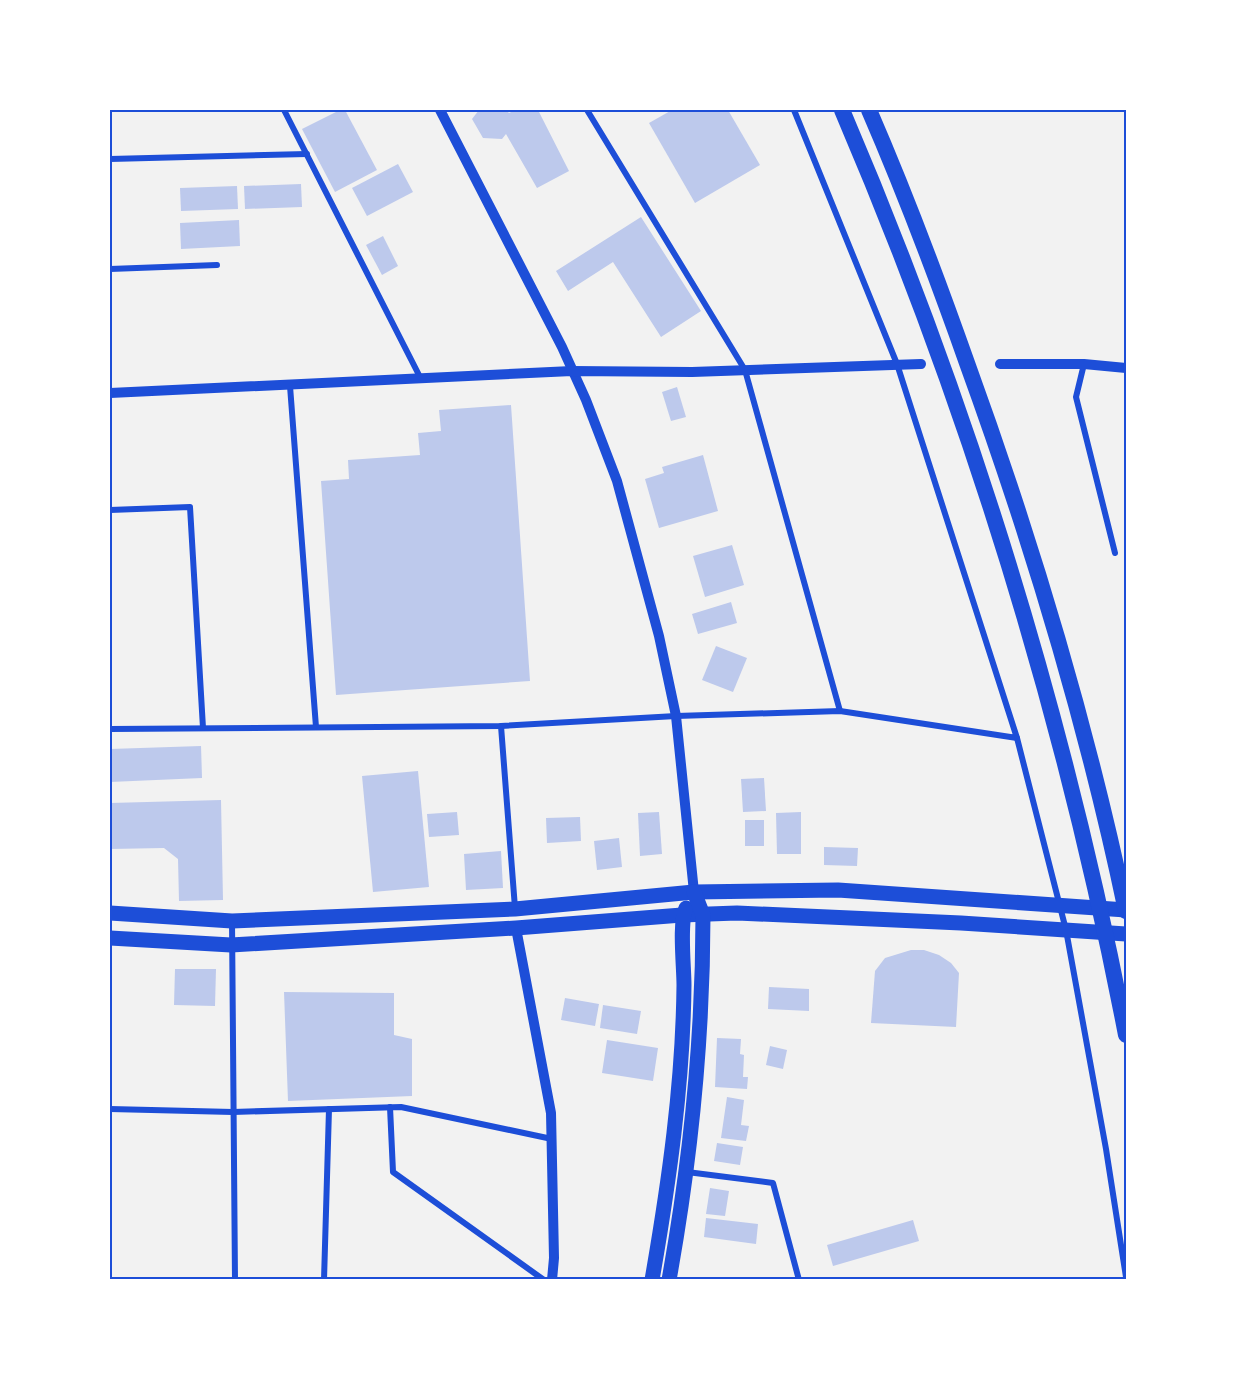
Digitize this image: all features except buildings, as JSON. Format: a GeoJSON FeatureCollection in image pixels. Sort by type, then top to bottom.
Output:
{"type":"FeatureCollection","features":[{"type":"Feature","properties":{"kind":"highway"},"geometry":{"type":"LineString","coordinates":[[842,110],[933,340],[1000,535],[1036,654],[1094,878],[1126,1035]]}},
{"type":"Feature","properties":{"kind":"highway"},"geometry":{"type":"LineString","coordinates":[[110,913],[232,921],[515,909],[694,892],[838,890],[1126,910],[1060,647],[1022,523],[956,330],[869,110]]}},
{"type":"Feature","properties":{"kind":"highway"},"geometry":{"type":"LineString","coordinates":[[669,1280],[687,1172],[698,1069],[703,915],[694,892]]}},
{"type":"Feature","properties":{"kind":"highway"},"geometry":{"type":"LineString","coordinates":[[652,1280],[669,1170],[683,1044],[685,957],[682,915],[694,892]]}},
{"type":"Feature","properties":{"kind":"highway"},"geometry":{"type":"LineString","coordinates":[[110,938],[231,945],[737,913],[926,921],[1126,934]]}},
{"type":"Feature","properties":{"kind":"street"},"geometry":{"type":"LineString","coordinates":[[284,110],[421,379]]}},
{"type":"Feature","properties":{"kind":"street"},"geometry":{"type":"LineString","coordinates":[[440,110],[562,347],[586,400],[617,482],[659,636],[676,716],[694,892]]}},
{"type":"Feature","properties":{"kind":"street"},"geometry":{"type":"LineString","coordinates":[[587,110],[745,370],[840,711]]}},
{"type":"Feature","properties":{"kind":"street"},"geometry":{"type":"LineString","coordinates":[[794,110],[897,364],[1017,738],[1066,930],[1106,1149],[1126,1277]]}},
{"type":"Feature","properties":{"kind":"street"},"geometry":{"type":"LineString","coordinates":[[110,159],[307,154]]}},
{"type":"Feature","properties":{"kind":"street"},"geometry":{"type":"LineString","coordinates":[[110,269],[217,265]]}},
{"type":"Feature","properties":{"kind":"street"},"geometry":{"type":"LineString","coordinates":[[1000,364],[1084,363],[1126,368]]}},
{"type":"Feature","properties":{"kind":"street"},"geometry":{"type":"LineString","coordinates":[[1084,363],[1076,397],[1115,553]]}},
{"type":"Feature","properties":{"kind":"street"},"geometry":{"type":"LineString","coordinates":[[110,393],[572,371],[692,372],[921,364]]}},
{"type":"Feature","properties":{"kind":"street"},"geometry":{"type":"LineString","coordinates":[[290,386],[316,727]]}},
{"type":"Feature","properties":{"kind":"street"},"geometry":{"type":"LineString","coordinates":[[110,510],[190,507],[203,728]]}},
{"type":"Feature","properties":{"kind":"street"},"geometry":{"type":"LineString","coordinates":[[110,729],[501,726],[676,716],[840,711],[1017,738]]}},
{"type":"Feature","properties":{"kind":"street"},"geometry":{"type":"LineString","coordinates":[[501,726],[515,909]]}},
{"type":"Feature","properties":{"kind":"street"},"geometry":{"type":"LineString","coordinates":[[232,921],[235,1280]]}},
{"type":"Feature","properties":{"kind":"street"},"geometry":{"type":"LineString","coordinates":[[516,928],[551,1113],[554,1258],[552,1280]]}},
{"type":"Feature","properties":{"kind":"street"},"geometry":{"type":"LineString","coordinates":[[390,1107],[393,1172],[544,1280]]}},
{"type":"Feature","properties":{"kind":"street"},"geometry":{"type":"LineString","coordinates":[[110,1109],[233,1112],[401,1107],[552,1139]]}},
{"type":"Feature","properties":{"kind":"street"},"geometry":{"type":"LineString","coordinates":[[324,1280],[329,1109]]}},
{"type":"Feature","properties":{"kind":"street"},"geometry":{"type":"LineString","coordinates":[[687,1172],[773,1183],[799,1280]]}}]}
